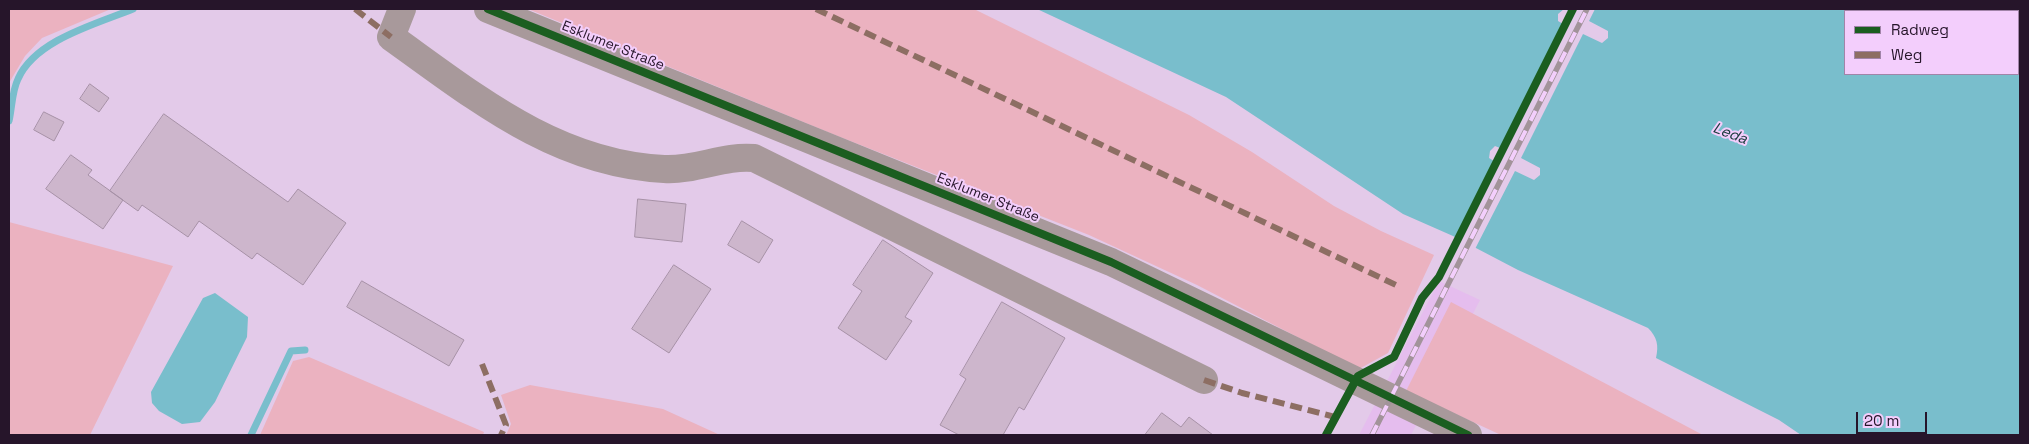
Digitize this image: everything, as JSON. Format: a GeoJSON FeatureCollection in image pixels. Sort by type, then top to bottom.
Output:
{"type":"FeatureCollection","features":[{"type":"Feature","properties":{"kind":"street"},"geometry":{"type":"LineString","coordinates":[[402,9],[391,37],[501,114],[554,142],[596,159],[634,167],[667,170],[699,166],[740,156],[754,158],[1204,380]]}},
{"type":"Feature","properties":{"kind":"street","name":"Esklumer Straße"},"geometry":{"type":"LineString","coordinates":[[488,9],[1112,262],[1468,435]]}},
{"type":"Feature","properties":{"kind":"shaded area"},"geometry":{"type":"Polygon","coordinates":[[[9,9],[111,9],[42,38],[25,56],[9,83],[9,9]]]}},
{"type":"Feature","properties":{"kind":"shaded area"},"geometry":{"type":"Polygon","coordinates":[[[528,9],[974,9],[1189,115],[1252,152],[1334,206],[1381,231],[1434,255],[1388,353],[1359,369],[1197,285],[1089,235],[835,135],[528,9]]]}},
{"type":"Feature","properties":{"kind":"shaded area"},"geometry":{"type":"Polygon","coordinates":[[[9,222],[173,266],[90,435],[9,435],[9,222]]]}},
{"type":"Feature","properties":{"kind":"shaded area"},"geometry":{"type":"Polygon","coordinates":[[[1439,281],[1480,300],[1411,435],[1359,435],[1439,281]]]}},
{"type":"Feature","properties":{"kind":"shaded area"},"geometry":{"type":"Polygon","coordinates":[[[1451,302],[1703,435],[1501,435],[1406,391],[1451,302]]]}},
{"type":"Feature","properties":{"kind":"shaded area"},"geometry":{"type":"Polygon","coordinates":[[[309,357],[484,432],[483,435],[260,435],[293,361],[309,357]]]}},
{"type":"Feature","properties":{"kind":"shaded area"},"geometry":{"type":"Polygon","coordinates":[[[530,385],[663,409],[720,435],[506,435],[511,424],[501,395],[530,385]]]}},
{"type":"Feature","properties":{"kind":"water","name":"Leda"},"geometry":{"type":"Polygon","coordinates":[[[1037,9],[1994,10],[1844,10],[1844,75],[2019,75],[2020,22],[2020,435],[1801,435],[1779,420],[1656,358],[1656,342],[1648,328],[1518,270],[1453,236],[1403,214],[1226,97],[1037,9]]]}},
{"type":"Feature","properties":{"kind":"water"},"geometry":{"type":"Polygon","coordinates":[[[215,293],[248,317],[247,337],[215,402],[200,422],[182,424],[159,411],[152,403],[151,392],[203,298],[215,293]]]}},
{"type":"Feature","properties":{"kind":"pier"},"geometry":{"type":"Polygon","coordinates":[[[1564,9],[1569,11],[1570,9],[1595,9],[1589,21],[1608,31],[1608,38],[1602,43],[1583,34],[1521,158],[1540,168],[1540,175],[1534,180],[1515,171],[1474,251],[1455,240],[1494,161],[1489,158],[1490,151],[1495,146],[1500,148],[1563,24],[1558,21],[1558,14],[1564,9]]]}},
{"type":"Feature","properties":{"kind":"building"},"geometry":{"type":"Polygon","coordinates":[[[90,84],[109,98],[99,112],[80,99],[90,84]]]}},
{"type":"Feature","properties":{"kind":"building"},"geometry":{"type":"Polygon","coordinates":[[[44,112],[64,122],[54,141],[34,130],[44,112]]]}},
{"type":"Feature","properties":{"kind":"building"},"geometry":{"type":"Polygon","coordinates":[[[164,114],[288,202],[298,189],[346,223],[303,285],[257,253],[252,259],[199,221],[188,237],[142,205],[138,211],[110,191],[164,114]]]}},
{"type":"Feature","properties":{"kind":"building"},"geometry":{"type":"Polygon","coordinates":[[[71,155],[92,170],[88,175],[123,200],[103,229],[46,189],[71,155]]]}},
{"type":"Feature","properties":{"kind":"building"},"geometry":{"type":"Polygon","coordinates":[[[638,199],[686,204],[682,242],[635,237],[638,199]]]}},
{"type":"Feature","properties":{"kind":"building"},"geometry":{"type":"Polygon","coordinates":[[[742,221],[773,240],[759,263],[728,245],[742,221]]]}},
{"type":"Feature","properties":{"kind":"building"},"geometry":{"type":"Polygon","coordinates":[[[883,240],[933,273],[905,317],[912,321],[886,360],[838,328],[862,291],[853,285],[883,240]]]}},
{"type":"Feature","properties":{"kind":"building"},"geometry":{"type":"Polygon","coordinates":[[[674,265],[711,289],[669,353],[632,329],[674,265]]]}},
{"type":"Feature","properties":{"kind":"building"},"geometry":{"type":"Polygon","coordinates":[[[362,281],[464,340],[449,366],[347,307],[362,281]]]}},
{"type":"Feature","properties":{"kind":"building"},"geometry":{"type":"Polygon","coordinates":[[[1002,302],[1065,338],[1024,410],[1019,407],[1003,435],[959,435],[940,425],[966,379],[960,375],[1002,302]]]}},
{"type":"Feature","properties":{"kind":"building"},"geometry":{"type":"Polygon","coordinates":[[[1162,413],[1181,427],[1189,417],[1213,435],[1145,435],[1162,413]]]}},
{"type":"Feature","properties":{"kind":"waterway"},"geometry":{"type":"LineString","coordinates":[[9,121],[13,94],[18,79],[26,65],[38,54],[68,35],[133,9]]}},
{"type":"Feature","properties":{"kind":"waterway"},"geometry":{"type":"LineString","coordinates":[[251,435],[291,351],[305,350]]}},
{"type":"Feature","properties":{"kind":"railway"},"geometry":{"type":"LineString","coordinates":[[1372,435],[1587,9]]}},
{"type":"Feature","properties":{"kind":"marked path"},"geometry":{"type":"LineString","coordinates":[[355,9],[391,37]]}},
{"type":"Feature","properties":{"kind":"marked path"},"geometry":{"type":"LineString","coordinates":[[816,9],[1398,286]]}},
{"type":"Feature","properties":{"kind":"marked path"},"geometry":{"type":"LineString","coordinates":[[482,364],[506,425],[501,435]]}},
{"type":"Feature","properties":{"kind":"marked path"},"geometry":{"type":"LineString","coordinates":[[1204,380],[1242,393],[1335,417]]}},
{"type":"Feature","properties":{"kind":"cycle path"},"geometry":{"type":"LineString","coordinates":[[488,9],[1111,262],[1468,435]]}},
{"type":"Feature","properties":{"kind":"cycle path"},"geometry":{"type":"LineString","coordinates":[[1326,435],[1358,376],[1394,357],[1422,298],[1439,277],[1573,9]]}}]}
